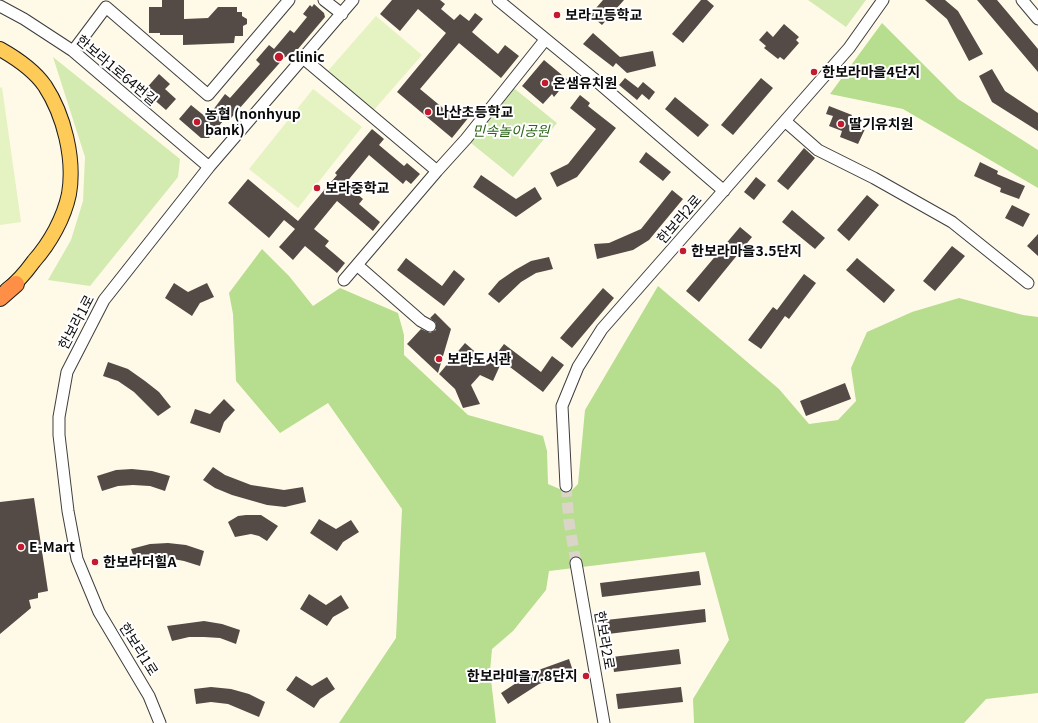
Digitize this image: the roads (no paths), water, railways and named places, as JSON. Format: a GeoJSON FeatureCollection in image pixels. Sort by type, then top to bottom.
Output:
{"type":"FeatureCollection","features":[{"type":"Feature","properties":{"kind":"highway"},"geometry":{"type":"LineString","coordinates":[[0,298],[8,284]]}},
{"type":"Feature","properties":{"kind":"main road"},"geometry":{"type":"LineString","coordinates":[[0,49],[19,61],[44,84],[54,102],[62,124],[70,169],[69,194],[57,226],[45,249],[8,284],[0,294]]}},
{"type":"Feature","properties":{"kind":"street"},"geometry":{"type":"LineString","coordinates":[[74,51],[106,7],[208,95],[289,0]]}},
{"type":"Feature","properties":{"kind":"street"},"geometry":{"type":"LineString","coordinates":[[324,0],[342,14]]}},
{"type":"Feature","properties":{"kind":"street","name":"한보라1로"},"geometry":{"type":"LineString","coordinates":[[160,723],[149,696],[99,612],[77,559],[62,467],[59,417],[67,372],[104,300],[209,167],[353,0]]}},
{"type":"Feature","properties":{"kind":"street"},"geometry":{"type":"LineString","coordinates":[[498,0],[593,78],[724,191]]}},
{"type":"Feature","properties":{"kind":"street","name":"한보라2로"},"geometry":{"type":"LineString","coordinates":[[566,486],[562,406],[578,367],[602,329],[849,48],[883,0]]}},
{"type":"Feature","properties":{"kind":"street"},"geometry":{"type":"LineString","coordinates":[[1022,0],[1038,19]]}},
{"type":"Feature","properties":{"kind":"street","name":"한보라1로64번길"},"geometry":{"type":"LineString","coordinates":[[0,6],[24,19],[74,51],[209,167]]}},
{"type":"Feature","properties":{"kind":"street"},"geometry":{"type":"LineString","coordinates":[[344,280],[437,171],[466,140],[545,40]]}},
{"type":"Feature","properties":{"kind":"street"},"geometry":{"type":"LineString","coordinates":[[303,58],[437,171]]}},
{"type":"Feature","properties":{"kind":"street"},"geometry":{"type":"LineString","coordinates":[[785,121],[818,150],[874,178],[952,222],[1028,283]]}},
{"type":"Feature","properties":{"kind":"street"},"geometry":{"type":"LineString","coordinates":[[357,265],[421,321],[430,326]]}},
{"type":"Feature","properties":{"kind":"street","name":"한보라2로"},"geometry":{"type":"LineString","coordinates":[[576,563],[604,723]]}},
{"type":"Feature","properties":{"kind":"tunnel"},"geometry":{"type":"LineString","coordinates":[[566,486],[569,522],[576,563]]}},
{"type":"Feature","properties":{"kind":"place","name":"보라고등학교"},"geometry":{"type":"Point","coordinates":[557,15]}},
{"type":"Feature","properties":{"kind":"place","name":"clinic"},"geometry":{"type":"Point","coordinates":[279,57]}},
{"type":"Feature","properties":{"kind":"place","name":"한보라마을4단지"},"geometry":{"type":"Point","coordinates":[814,72]}},
{"type":"Feature","properties":{"kind":"place","name":"온샘유치원"},"geometry":{"type":"Point","coordinates":[545,83]}},
{"type":"Feature","properties":{"kind":"place","name":"나산초등학교"},"geometry":{"type":"Point","coordinates":[428,112]}},
{"type":"Feature","properties":{"kind":"place","name":"농협 (nonhyup bank)"},"geometry":{"type":"Point","coordinates":[197,122]}},
{"type":"Feature","properties":{"kind":"place","name":"딸기유치원"},"geometry":{"type":"Point","coordinates":[841,124]}},
{"type":"Feature","properties":{"kind":"place","name":"보라중학교"},"geometry":{"type":"Point","coordinates":[317,188]}},
{"type":"Feature","properties":{"kind":"place","name":"한보라마을3.5단지"},"geometry":{"type":"Point","coordinates":[683,251]}},
{"type":"Feature","properties":{"kind":"place","name":"보라도서관"},"geometry":{"type":"Point","coordinates":[439,359]}},
{"type":"Feature","properties":{"kind":"place","name":"E-Mart"},"geometry":{"type":"Point","coordinates":[21,547]}},
{"type":"Feature","properties":{"kind":"place","name":"한보라더힐A"},"geometry":{"type":"Point","coordinates":[95,562]}},
{"type":"Feature","properties":{"kind":"place","name":"한보라마을7.8단지"},"geometry":{"type":"Point","coordinates":[586,676]}},
{"type":"Feature","properties":{"kind":"park label","name":"민속놀이공원"},"geometry":{"type":"Point","coordinates":[511,131]}}]}
